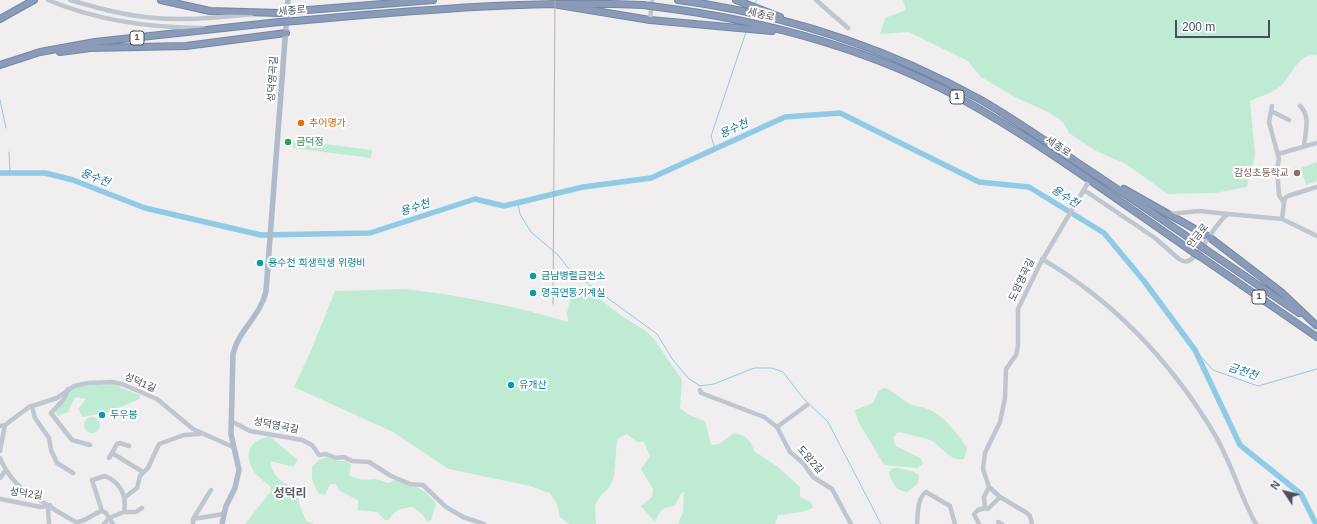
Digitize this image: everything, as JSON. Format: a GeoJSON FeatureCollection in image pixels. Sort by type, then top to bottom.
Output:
{"type":"FeatureCollection","features":[{"type":"Feature","properties":{"kind":"highway"},"geometry":{"type":"LineString","coordinates":[[0,18],[34,0]]}},
{"type":"Feature","properties":{"kind":"highway","name":"세종로"},"geometry":{"type":"LineString","coordinates":[[161,0],[210,11],[280,13],[433,0]]}},
{"type":"Feature","properties":{"kind":"highway"},"geometry":{"type":"LineString","coordinates":[[349,7],[391,0]]}},
{"type":"Feature","properties":{"kind":"highway","name":"세종로"},"geometry":{"type":"LineString","coordinates":[[678,0],[762,13],[814,29],[882,54],[956,88],[1010,117],[1316,325]]}},
{"type":"Feature","properties":{"kind":"highway"},"geometry":{"type":"LineString","coordinates":[[737,0],[762,13]]}},
{"type":"Feature","properties":{"kind":"highway"},"geometry":{"type":"LineString","coordinates":[[538,2],[650,20],[731,27],[760,27]]}},
{"type":"Feature","properties":{"kind":"highway","name":"세종로"},"geometry":{"type":"LineString","coordinates":[[0,65],[40,52],[95,42],[279,22],[538,2],[606,2],[643,5],[733,19],[760,27],[811,38],[877,61],[956,96],[1017,132],[1317,337]]}},
{"type":"Feature","properties":{"kind":"highway"},"geometry":{"type":"LineString","coordinates":[[19,59],[72,50],[186,46],[286,33]]}},
{"type":"Feature","properties":{"kind":"highway"},"geometry":{"type":"LineString","coordinates":[[1087,169],[1209,237],[1281,292],[1316,325]]}},
{"type":"Feature","properties":{"kind":"main road","name":"성덕영곡길"},"geometry":{"type":"LineString","coordinates":[[231,421],[234,346],[261,308],[264,300],[269,255],[288,0]]}},
{"type":"Feature","properties":{"kind":"main road"},"geometry":{"type":"LineString","coordinates":[[222,524],[239,470],[237,455],[233,447],[231,421]]}},
{"type":"Feature","properties":{"kind":"street"},"geometry":{"type":"LineString","coordinates":[[48,0],[102,19],[152,26],[182,28],[256,25]]}},
{"type":"Feature","properties":{"kind":"street"},"geometry":{"type":"LineString","coordinates":[[70,0],[105,10],[154,18],[217,18],[270,12]]}},
{"type":"Feature","properties":{"kind":"street"},"geometry":{"type":"LineString","coordinates":[[650,20],[652,0]]}},
{"type":"Feature","properties":{"kind":"street"},"geometry":{"type":"LineString","coordinates":[[816,0],[848,28]]}},
{"type":"Feature","properties":{"kind":"street"},"geometry":{"type":"LineString","coordinates":[[1300,106],[1304,109],[1307,116],[1304,146]]}},
{"type":"Feature","properties":{"kind":"street"},"geometry":{"type":"LineString","coordinates":[[1284,202],[1279,195],[1278,154],[1269,122],[1272,108],[1289,120]]}},
{"type":"Feature","properties":{"kind":"street"},"geometry":{"type":"LineString","coordinates":[[1278,154],[1317,143]]}},
{"type":"Feature","properties":{"kind":"street","name":"도암영곡길"},"geometry":{"type":"LineString","coordinates":[[989,487],[983,469],[985,453],[1000,422],[1005,398],[1006,369],[1016,355],[1018,346],[1018,309],[1042,259],[1089,181]]}},
{"type":"Feature","properties":{"kind":"street"},"geometry":{"type":"LineString","coordinates":[[1282,219],[1285,198],[1317,187]]}},
{"type":"Feature","properties":{"kind":"street","name":"안금로"},"geometry":{"type":"LineString","coordinates":[[1084,190],[1155,238],[1179,260],[1184,261],[1192,259],[1228,214]]}},
{"type":"Feature","properties":{"kind":"street"},"geometry":{"type":"LineString","coordinates":[[1170,214],[1199,211],[1282,219],[1317,236]]}},
{"type":"Feature","properties":{"kind":"street"},"geometry":{"type":"LineString","coordinates":[[1042,259],[1072,276],[1113,309],[1169,368],[1197,404],[1216,436],[1239,483],[1256,524]]}},
{"type":"Feature","properties":{"kind":"street","name":"성덕1길"},"geometry":{"type":"LineString","coordinates":[[3,426],[32,406],[57,398],[68,389],[88,383],[112,382],[122,384],[157,400],[177,417],[202,434],[233,447]]}},
{"type":"Feature","properties":{"kind":"street"},"geometry":{"type":"LineString","coordinates":[[68,389],[64,399],[51,413],[72,440],[90,444]]}},
{"type":"Feature","properties":{"kind":"street","name":"도암2길"},"geometry":{"type":"LineString","coordinates":[[700,390],[701,393],[764,417],[777,428],[790,452],[803,463],[813,477],[835,492],[851,524]]}},
{"type":"Feature","properties":{"kind":"street"},"geometry":{"type":"LineString","coordinates":[[777,428],[807,405]]}},
{"type":"Feature","properties":{"kind":"street"},"geometry":{"type":"LineString","coordinates":[[32,406],[35,418],[49,438],[51,450],[57,463],[73,473]]}},
{"type":"Feature","properties":{"kind":"street","name":"성덕영곡길"},"geometry":{"type":"LineString","coordinates":[[231,421],[250,431],[302,440],[312,445],[319,455],[326,454],[336,458],[344,458],[352,461],[369,462],[391,476],[410,484],[423,485],[450,510],[463,517],[484,524]]}},
{"type":"Feature","properties":{"kind":"street"},"geometry":{"type":"LineString","coordinates":[[0,451],[3,426]]}},
{"type":"Feature","properties":{"kind":"street","name":"성덕1길"},"geometry":{"type":"LineString","coordinates":[[124,498],[136,488],[140,476],[148,468],[159,444],[184,435],[202,434]]}},
{"type":"Feature","properties":{"kind":"street"},"geometry":{"type":"LineString","coordinates":[[109,458],[117,444],[120,443],[129,446]]}},
{"type":"Feature","properties":{"kind":"street"},"geometry":{"type":"LineString","coordinates":[[112,453],[143,472]]}},
{"type":"Feature","properties":{"kind":"street","name":"성덕2길"},"geometry":{"type":"LineString","coordinates":[[0,458],[6,470],[24,490],[50,505],[74,522],[81,522],[91,515],[102,511]]}},
{"type":"Feature","properties":{"kind":"street","name":"성덕2길"},"geometry":{"type":"LineString","coordinates":[[0,478],[6,470]]}},
{"type":"Feature","properties":{"kind":"street"},"geometry":{"type":"LineString","coordinates":[[113,524],[106,513],[102,511],[92,480],[105,476],[119,484],[124,498],[124,512]]}},
{"type":"Feature","properties":{"kind":"street"},"geometry":{"type":"LineString","coordinates":[[984,508],[984,497],[989,487],[1000,497],[1027,513],[1030,516],[1032,524]]}},
{"type":"Feature","properties":{"kind":"street"},"geometry":{"type":"LineString","coordinates":[[193,522],[211,490]]}},
{"type":"Feature","properties":{"kind":"street"},"geometry":{"type":"LineString","coordinates":[[917,524],[920,500],[922,495],[926,492],[950,506],[955,524]]}},
{"type":"Feature","properties":{"kind":"street"},"geometry":{"type":"LineString","coordinates":[[979,524],[974,514],[978,510],[984,508],[988,509],[1000,497]]}},
{"type":"Feature","properties":{"kind":"street","name":"성덕2길"},"geometry":{"type":"LineString","coordinates":[[0,499],[41,507],[50,505]]}},
{"type":"Feature","properties":{"kind":"street"},"geometry":{"type":"LineString","coordinates":[[49,524],[48,508],[50,505]]}},
{"type":"Feature","properties":{"kind":"street"},"geometry":{"type":"LineString","coordinates":[[104,524],[109,518],[124,512],[136,512],[142,508]]}},
{"type":"Feature","properties":{"kind":"street"},"geometry":{"type":"LineString","coordinates":[[193,522],[224,514]]}},
{"type":"Feature","properties":{"kind":"street"},"geometry":{"type":"LineString","coordinates":[[843,524],[848,519]]}},
{"type":"Feature","properties":{"kind":"green space"},"geometry":{"type":"Polygon","coordinates":[[[903,0],[1317,0],[1317,55],[1310,55],[1299,62],[1283,84],[1278,88],[1268,94],[1250,101],[1255,155],[1247,187],[1215,193],[1168,194],[1126,164],[1096,151],[1069,133],[1063,122],[1050,113],[1015,97],[981,77],[968,61],[909,32],[880,34],[885,18],[906,10],[903,0]]]}},
{"type":"Feature","properties":{"kind":"green space"},"geometry":{"type":"Polygon","coordinates":[[[294,140],[372,150],[371,158],[293,148],[294,140]]]}},
{"type":"Feature","properties":{"kind":"green space"},"geometry":{"type":"Polygon","coordinates":[[[1317,162],[1317,181],[1306,185],[1301,168],[1317,162]]]}},
{"type":"Feature","properties":{"kind":"green space"},"geometry":{"type":"Polygon","coordinates":[[[406,289],[488,302],[568,322],[567,313],[570,299],[584,291],[596,296],[623,317],[646,331],[654,339],[682,380],[680,408],[689,415],[705,421],[711,445],[719,444],[734,433],[747,438],[754,451],[778,467],[800,487],[800,497],[811,502],[813,508],[802,512],[778,515],[775,524],[678,524],[683,512],[684,492],[681,493],[675,506],[662,510],[655,522],[641,506],[652,497],[653,489],[641,469],[650,456],[644,442],[637,442],[627,434],[617,439],[614,477],[609,488],[602,494],[595,505],[596,524],[569,524],[560,517],[557,504],[550,493],[530,486],[449,469],[393,432],[294,387],[310,353],[335,291],[406,289]]]}},
{"type":"Feature","properties":{"kind":"green space"},"geometry":{"type":"Polygon","coordinates":[[[112,384],[140,395],[140,399],[108,412],[83,417],[78,409],[86,399],[75,397],[68,412],[58,416],[55,411],[69,391],[78,386],[112,384]]]}},
{"type":"Feature","properties":{"kind":"green space"},"geometry":{"type":"Polygon","coordinates":[[[883,388],[891,391],[912,405],[926,408],[940,416],[955,431],[967,448],[964,459],[951,456],[930,440],[898,432],[893,438],[896,446],[920,458],[923,463],[918,468],[884,465],[858,421],[855,410],[873,403],[878,392],[883,388]]]}},
{"type":"Feature","properties":{"kind":"green space"},"geometry":{"type":"Polygon","coordinates":[[[92,417],[98,419],[100,425],[98,431],[92,433],[86,431],[84,425],[86,419],[92,417]]]}},
{"type":"Feature","properties":{"kind":"green space"},"geometry":{"type":"Polygon","coordinates":[[[270,437],[298,460],[293,467],[271,462],[272,468],[280,480],[298,490],[299,503],[306,521],[314,524],[245,524],[271,491],[270,486],[253,470],[250,463],[249,451],[256,442],[270,437]]]}},
{"type":"Feature","properties":{"kind":"green space"},"geometry":{"type":"Polygon","coordinates":[[[328,457],[338,461],[347,461],[351,465],[349,475],[355,478],[365,480],[377,479],[388,483],[396,480],[424,491],[436,504],[431,520],[427,522],[423,515],[413,507],[399,510],[394,513],[389,520],[385,520],[377,512],[358,510],[358,500],[340,491],[336,484],[330,484],[325,495],[318,493],[312,479],[312,467],[320,459],[328,457]]]}},
{"type":"Feature","properties":{"kind":"green space"},"geometry":{"type":"Polygon","coordinates":[[[896,468],[912,471],[919,475],[919,481],[907,492],[900,490],[895,486],[889,473],[891,469],[896,468]]]}},
{"type":"Feature","properties":{"kind":"waterway"},"geometry":{"type":"LineString","coordinates":[[754,4],[757,0]]}},
{"type":"Feature","properties":{"kind":"waterway"},"geometry":{"type":"LineString","coordinates":[[715,149],[711,136],[746,32]]}},
{"type":"Feature","properties":{"kind":"waterway"},"geometry":{"type":"LineString","coordinates":[[0,100],[6,128]]}},
{"type":"Feature","properties":{"kind":"waterway","name":"용수천"},"geometry":{"type":"LineString","coordinates":[[0,173],[45,173],[73,180],[145,208],[261,235],[370,233],[475,199],[504,206],[583,187],[651,178],[785,117],[840,113],[979,182],[1029,187],[1104,233],[1144,281],[1195,350],[1240,445],[1301,494],[1316,524]]}},
{"type":"Feature","properties":{"kind":"waterway"},"geometry":{"type":"LineString","coordinates":[[9,152],[10,173]]}},
{"type":"Feature","properties":{"kind":"waterway"},"geometry":{"type":"LineString","coordinates":[[518,202],[520,214],[531,232],[558,255],[569,269],[657,334],[673,360],[688,378],[700,386],[714,384],[754,368],[772,368],[783,372],[803,398],[828,422],[881,524]]}},
{"type":"Feature","properties":{"kind":"waterway","name":"금천천"},"geometry":{"type":"LineString","coordinates":[[1195,350],[1213,370],[1258,386],[1317,369]]}},
{"type":"Feature","properties":{"kind":"railway"},"geometry":{"type":"LineString","coordinates":[[553,304],[555,0]]}},
{"type":"Feature","properties":{"kind":"place","name":"추어명가"},"geometry":{"type":"Point","coordinates":[301,123]}},
{"type":"Feature","properties":{"kind":"place","name":"금덕정"},"geometry":{"type":"Point","coordinates":[288,142]}},
{"type":"Feature","properties":{"kind":"place","name":"감성초등학교"},"geometry":{"type":"Point","coordinates":[1297,173]}},
{"type":"Feature","properties":{"kind":"place","name":"용수천 희생학생 위령비"},"geometry":{"type":"Point","coordinates":[260,263]}},
{"type":"Feature","properties":{"kind":"place","name":"금남병렬급전소"},"geometry":{"type":"Point","coordinates":[533,276]}},
{"type":"Feature","properties":{"kind":"place","name":"영곡연동기계실"},"geometry":{"type":"Point","coordinates":[533,293]}},
{"type":"Feature","properties":{"kind":"place","name":"유개산"},"geometry":{"type":"Point","coordinates":[511,385]}},
{"type":"Feature","properties":{"kind":"place","name":"두우봉"},"geometry":{"type":"Point","coordinates":[102,415]}},
{"type":"Feature","properties":{"kind":"district","name":"성덕리"},"geometry":{"type":"Point","coordinates":[290,494]}}]}
